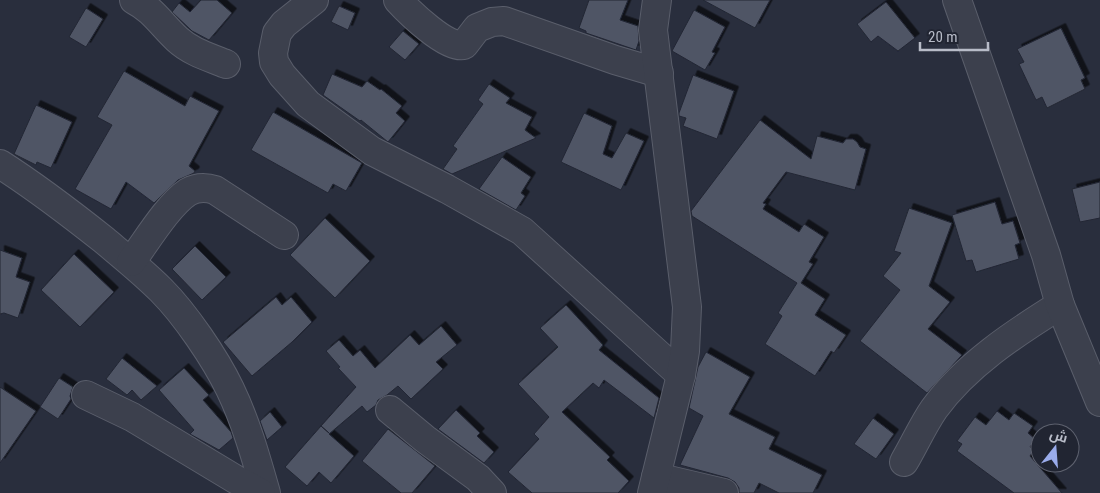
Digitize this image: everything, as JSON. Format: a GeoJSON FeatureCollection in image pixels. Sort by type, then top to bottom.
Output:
{"type":"FeatureCollection","features":[{"type":"Feature","properties":{"kind":"street"},"geometry":{"type":"LineString","coordinates":[[134,0],[152,12],[178,40],[195,52],[226,64]]}},
{"type":"Feature","properties":{"kind":"street"},"geometry":{"type":"LineString","coordinates":[[314,0],[284,24],[277,33],[273,53],[274,62],[278,68],[308,104],[372,151],[447,189],[522,231],[681,374]]}},
{"type":"Feature","properties":{"kind":"street"},"geometry":{"type":"LineString","coordinates":[[398,0],[443,40],[457,46],[467,42],[477,28],[504,20],[615,60],[658,73]]}},
{"type":"Feature","properties":{"kind":"street"},"geometry":{"type":"LineString","coordinates":[[657,0],[653,30],[687,308],[685,351],[681,374],[654,485],[724,493]]}},
{"type":"Feature","properties":{"kind":"street"},"geometry":{"type":"LineString","coordinates":[[957,0],[1046,255],[1060,305],[1100,402]]}},
{"type":"Feature","properties":{"kind":"street"},"geometry":{"type":"LineString","coordinates":[[0,164],[59,204],[131,262],[162,291],[181,313],[218,367],[234,397],[254,451],[266,493]]}},
{"type":"Feature","properties":{"kind":"street"},"geometry":{"type":"LineString","coordinates":[[131,262],[175,203],[189,191],[196,189],[208,188],[215,190],[284,235]]}},
{"type":"Feature","properties":{"kind":"street"},"geometry":{"type":"LineString","coordinates":[[904,462],[934,409],[968,371],[1006,341],[1060,305]]}},
{"type":"Feature","properties":{"kind":"street"},"geometry":{"type":"LineString","coordinates":[[86,395],[132,417],[260,493]]}},
{"type":"Feature","properties":{"kind":"street"},"geometry":{"type":"LineString","coordinates":[[390,410],[425,439],[478,478],[492,493]]}},
{"type":"Feature","properties":{"kind":"building"},"geometry":{"type":"Polygon","coordinates":[[[201,0],[217,0],[232,13],[209,40],[192,31],[172,12],[179,3],[190,12],[201,0]]]}},
{"type":"Feature","properties":{"kind":"building"},"geometry":{"type":"Polygon","coordinates":[[[589,0],[628,0],[620,20],[638,26],[639,41],[636,50],[586,33],[586,31],[579,28],[589,0]]]}},
{"type":"Feature","properties":{"kind":"building"},"geometry":{"type":"Polygon","coordinates":[[[703,0],[770,0],[755,28],[703,0]]]}},
{"type":"Feature","properties":{"kind":"building"},"geometry":{"type":"Polygon","coordinates":[[[886,2],[915,38],[898,51],[878,36],[871,42],[857,24],[886,2]]]}},
{"type":"Feature","properties":{"kind":"building"},"geometry":{"type":"Polygon","coordinates":[[[339,6],[355,13],[348,30],[331,22],[339,6]]]}},
{"type":"Feature","properties":{"kind":"building"},"geometry":{"type":"Polygon","coordinates":[[[86,8],[103,19],[86,47],[69,37],[86,8]]]}},
{"type":"Feature","properties":{"kind":"building"},"geometry":{"type":"Polygon","coordinates":[[[694,10],[725,27],[712,52],[715,53],[705,70],[672,51],[694,10]]]}},
{"type":"Feature","properties":{"kind":"building"},"geometry":{"type":"Polygon","coordinates":[[[1061,28],[1085,78],[1081,80],[1085,89],[1047,108],[1042,97],[1036,100],[1019,64],[1024,62],[1017,49],[1061,28]]]}},
{"type":"Feature","properties":{"kind":"building"},"geometry":{"type":"Polygon","coordinates":[[[403,31],[419,44],[405,60],[389,47],[403,31]]]}},
{"type":"Feature","properties":{"kind":"building"},"geometry":{"type":"Polygon","coordinates":[[[124,71],[185,106],[190,96],[219,111],[189,166],[195,171],[194,173],[178,180],[154,203],[126,182],[111,209],[75,189],[112,125],[97,117],[124,71]]]}},
{"type":"Feature","properties":{"kind":"building"},"geometry":{"type":"Polygon","coordinates":[[[332,74],[362,87],[367,81],[381,89],[402,106],[396,113],[405,121],[388,142],[361,120],[323,95],[332,74]]]}},
{"type":"Feature","properties":{"kind":"building"},"geometry":{"type":"Polygon","coordinates":[[[693,75],[734,91],[717,139],[683,126],[686,118],[679,116],[693,75]]]}},
{"type":"Feature","properties":{"kind":"building"},"geometry":{"type":"Polygon","coordinates":[[[489,84],[510,98],[506,103],[532,117],[525,130],[536,138],[452,174],[443,169],[457,149],[453,146],[483,104],[478,100],[489,84]]]}},
{"type":"Feature","properties":{"kind":"building"},"geometry":{"type":"Polygon","coordinates":[[[36,105],[72,122],[51,168],[37,162],[36,165],[14,154],[36,105]]]}},
{"type":"Feature","properties":{"kind":"building"},"geometry":{"type":"Polygon","coordinates":[[[273,112],[362,163],[346,191],[333,184],[328,193],[251,150],[273,112]]]}},
{"type":"Feature","properties":{"kind":"building"},"geometry":{"type":"Polygon","coordinates":[[[584,113],[612,126],[603,154],[612,158],[626,133],[644,141],[621,190],[561,162],[584,113]]]}},
{"type":"Feature","properties":{"kind":"building"},"geometry":{"type":"Polygon","coordinates":[[[760,120],[811,159],[817,136],[843,143],[846,139],[853,139],[860,147],[866,149],[855,190],[786,172],[763,203],[766,204],[763,209],[799,232],[804,224],[824,237],[809,262],[813,264],[801,283],[825,299],[815,315],[846,335],[834,353],[831,351],[815,376],[765,344],[782,316],[778,313],[797,283],[692,216],[691,211],[760,120]]]}},
{"type":"Feature","properties":{"kind":"building"},"geometry":{"type":"Polygon","coordinates":[[[502,157],[531,177],[521,193],[525,196],[516,210],[479,189],[502,157]]]}},
{"type":"Feature","properties":{"kind":"building"},"geometry":{"type":"Polygon","coordinates":[[[1100,182],[1100,218],[1080,222],[1072,189],[1100,182]]]}},
{"type":"Feature","properties":{"kind":"building"},"geometry":{"type":"Polygon","coordinates":[[[995,202],[1002,224],[1013,221],[1020,243],[1015,245],[1019,259],[976,272],[972,260],[966,261],[952,215],[995,202]]]}},
{"type":"Feature","properties":{"kind":"building"},"geometry":{"type":"Polygon","coordinates":[[[909,208],[952,223],[929,286],[950,302],[928,329],[962,355],[927,393],[860,341],[900,290],[883,276],[901,253],[894,251],[909,208]]]}},
{"type":"Feature","properties":{"kind":"building"},"geometry":{"type":"Polygon","coordinates":[[[325,218],[370,261],[335,298],[290,255],[325,218]]]}},
{"type":"Feature","properties":{"kind":"building"},"geometry":{"type":"Polygon","coordinates":[[[195,246],[226,277],[202,300],[172,269],[195,246]]]}},
{"type":"Feature","properties":{"kind":"building"},"geometry":{"type":"Polygon","coordinates":[[[0,250],[22,258],[16,277],[30,282],[18,318],[4,313],[0,314],[0,250]]]}},
{"type":"Feature","properties":{"kind":"building"},"geometry":{"type":"Polygon","coordinates":[[[74,254],[114,292],[80,327],[41,290],[74,254]]]}},
{"type":"Feature","properties":{"kind":"building"},"geometry":{"type":"Polygon","coordinates":[[[276,297],[282,305],[291,297],[312,322],[252,376],[223,342],[276,297]]]}},
{"type":"Feature","properties":{"kind":"building"},"geometry":{"type":"Polygon","coordinates":[[[566,305],[603,345],[599,350],[659,398],[654,418],[604,380],[599,388],[593,383],[562,412],[610,457],[607,460],[629,481],[618,493],[532,493],[508,472],[539,439],[534,434],[549,417],[518,384],[558,347],[540,328],[566,305]]]}},
{"type":"Feature","properties":{"kind":"building"},"geometry":{"type":"Polygon","coordinates":[[[441,326],[457,345],[436,362],[443,369],[411,399],[398,386],[378,400],[376,405],[367,412],[362,406],[329,434],[354,456],[331,483],[319,472],[307,486],[285,467],[356,387],[338,368],[340,367],[326,351],[339,340],[353,356],[360,350],[375,368],[410,335],[419,345],[441,326]]]}},
{"type":"Feature","properties":{"kind":"building"},"geometry":{"type":"Polygon","coordinates":[[[706,352],[750,377],[729,414],[775,437],[769,449],[822,475],[813,493],[779,493],[759,483],[754,493],[739,493],[739,488],[735,482],[728,478],[680,465],[703,416],[689,408],[698,367],[706,352]]]}},
{"type":"Feature","properties":{"kind":"building"},"geometry":{"type":"Polygon","coordinates":[[[122,358],[157,386],[141,400],[132,390],[127,395],[106,379],[122,358]]]}},
{"type":"Feature","properties":{"kind":"building"},"geometry":{"type":"Polygon","coordinates":[[[184,368],[209,395],[203,400],[231,432],[233,438],[219,450],[190,434],[194,430],[159,390],[184,368]]]}},
{"type":"Feature","properties":{"kind":"building"},"geometry":{"type":"Polygon","coordinates":[[[59,378],[73,387],[71,399],[58,419],[40,407],[59,378]]]}},
{"type":"Feature","properties":{"kind":"building"},"geometry":{"type":"Polygon","coordinates":[[[0,387],[36,411],[0,463],[0,387]]]}},
{"type":"Feature","properties":{"kind":"building"},"geometry":{"type":"Polygon","coordinates":[[[456,410],[480,433],[477,436],[494,452],[484,463],[438,429],[456,410]]]}},
{"type":"Feature","properties":{"kind":"building"},"geometry":{"type":"Polygon","coordinates":[[[997,411],[1009,420],[1014,413],[1030,424],[1028,433],[1030,435],[1030,473],[1045,473],[1062,493],[1014,493],[957,451],[962,444],[957,441],[975,417],[986,425],[997,411]]]}},
{"type":"Feature","properties":{"kind":"building"},"geometry":{"type":"Polygon","coordinates":[[[270,412],[282,427],[267,440],[260,421],[270,412]]]}},
{"type":"Feature","properties":{"kind":"building"},"geometry":{"type":"Polygon","coordinates":[[[873,418],[894,434],[876,459],[854,444],[873,418]]]}},
{"type":"Feature","properties":{"kind":"building"},"geometry":{"type":"Polygon","coordinates":[[[388,429],[435,466],[412,493],[401,493],[362,461],[388,429]]]}}]}
